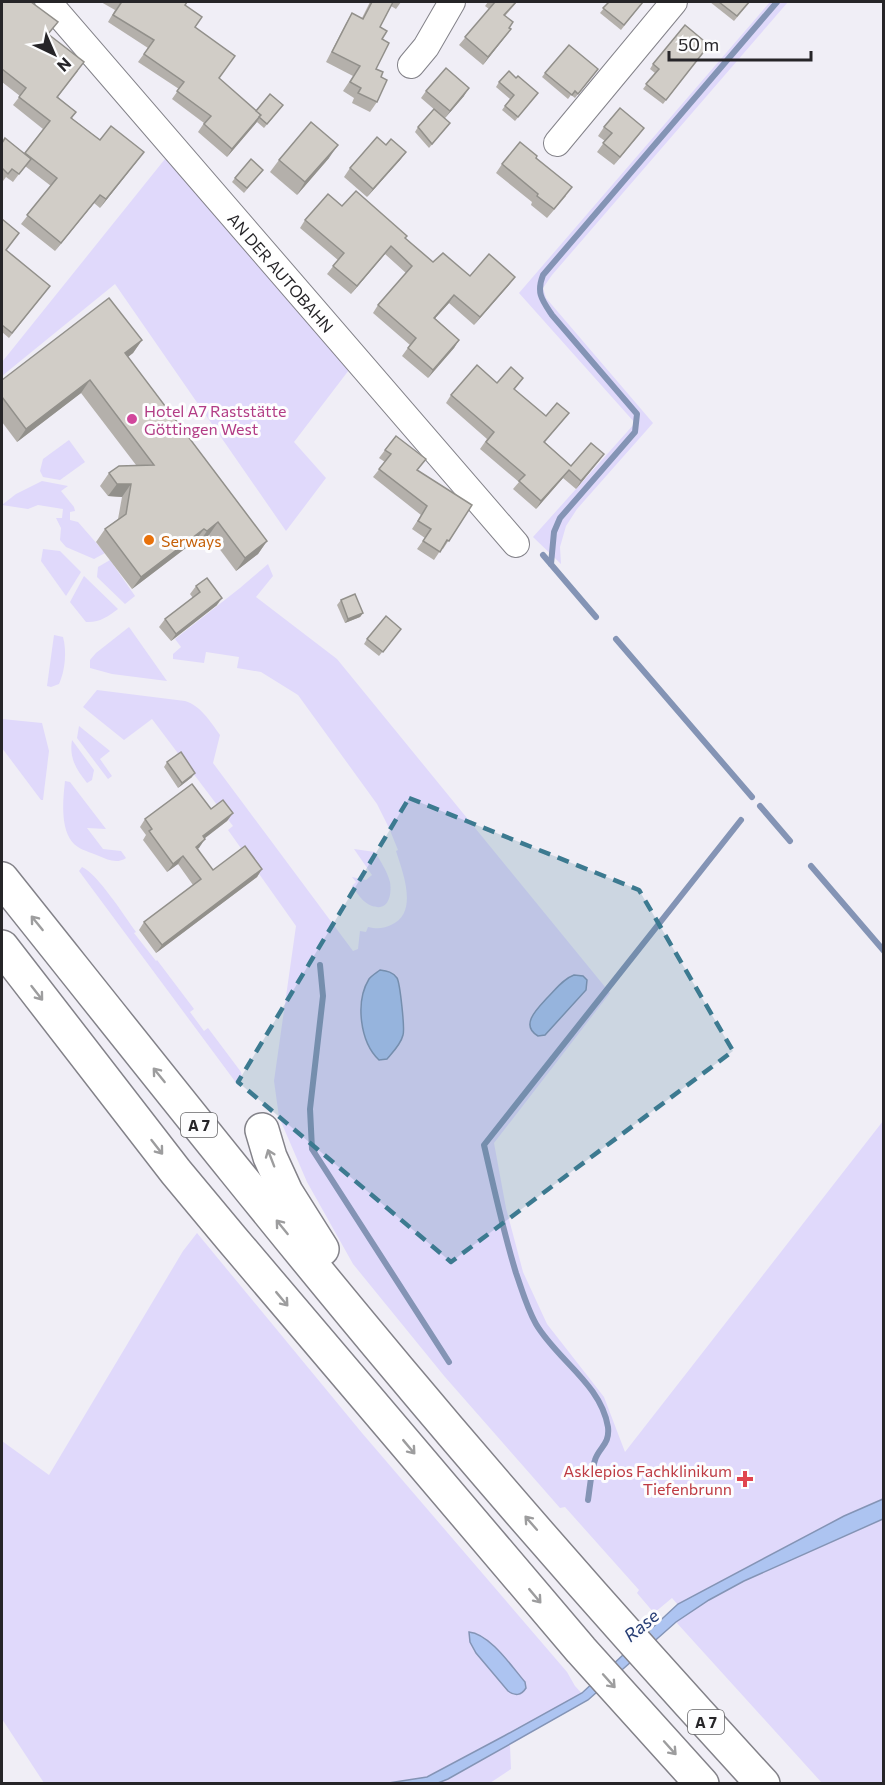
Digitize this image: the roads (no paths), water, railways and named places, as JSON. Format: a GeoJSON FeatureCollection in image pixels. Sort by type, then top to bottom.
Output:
{"type":"FeatureCollection","features":[{"type":"Feature","properties":{"kind":"highway","name":"A 7"},"geometry":{"type":"LineString","coordinates":[[2,879],[213,1143],[399,1370],[671,1684],[763,1784]]}},
{"type":"Feature","properties":{"kind":"highway","name":"A 7"},"geometry":{"type":"LineString","coordinates":[[2,947],[196,1197],[581,1650],[702,1784]]}},
{"type":"Feature","properties":{"kind":"highway"},"geometry":{"type":"LineString","coordinates":[[262,1130],[270,1157],[286,1192],[399,1370]]}},
{"type":"Feature","properties":{"kind":"street","name":"AN DER AUTOBAHN"},"geometry":{"type":"LineString","coordinates":[[48,2],[516,544]]}},
{"type":"Feature","properties":{"kind":"street"},"geometry":{"type":"LineString","coordinates":[[411,65],[426,47],[452,2]]}},
{"type":"Feature","properties":{"kind":"street"},"geometry":{"type":"LineString","coordinates":[[557,143],[674,2]]}},
{"type":"Feature","properties":{"kind":"water"},"geometry":{"type":"Polygon","coordinates":[[[380,970],[392,973],[397,978],[403,1016],[403,1035],[387,1059],[379,1060],[367,1043],[361,1010],[369,979],[380,970]]]}},
{"type":"Feature","properties":{"kind":"water"},"geometry":{"type":"Polygon","coordinates":[[[574,975],[583,976],[587,980],[586,990],[545,1035],[538,1036],[530,1027],[532,1016],[560,984],[574,975]]]}},
{"type":"Feature","properties":{"kind":"water"},"geometry":{"type":"Polygon","coordinates":[[[883,1499],[883,1519],[744,1581],[709,1600],[676,1622],[588,1700],[448,1779],[438,1783],[382,1784],[427,1777],[582,1693],[678,1604],[844,1516],[883,1499]]]}},
{"type":"Feature","properties":{"kind":"water"},"geometry":{"type":"Polygon","coordinates":[[[469,1632],[485,1639],[507,1660],[525,1682],[526,1688],[522,1693],[515,1694],[508,1691],[476,1653],[470,1642],[469,1632]]]}},
{"type":"Feature","properties":{"kind":"waterway"},"geometry":{"type":"LineString","coordinates":[[551,564],[554,532],[560,518],[635,432],[637,414],[545,305],[540,292],[543,275],[777,2]]}},
{"type":"Feature","properties":{"kind":"waterway"},"geometry":{"type":"LineString","coordinates":[[543,555],[596,617]]}},
{"type":"Feature","properties":{"kind":"waterway"},"geometry":{"type":"LineString","coordinates":[[616,639],[752,797]]}},
{"type":"Feature","properties":{"kind":"waterway"},"geometry":{"type":"LineString","coordinates":[[760,806],[790,841]]}},
{"type":"Feature","properties":{"kind":"waterway"},"geometry":{"type":"LineString","coordinates":[[588,1500],[595,1460],[606,1442],[608,1433],[604,1412],[588,1385],[545,1337],[530,1312],[507,1241],[484,1145],[741,820]]}},
{"type":"Feature","properties":{"kind":"waterway"},"geometry":{"type":"LineString","coordinates":[[811,866],[884,951]]}},
{"type":"Feature","properties":{"kind":"waterway"},"geometry":{"type":"LineString","coordinates":[[320,965],[323,996],[310,1109],[312,1149],[449,1362]]}},
{"type":"Feature","properties":{"kind":"place","name":"Hotel A7 Raststätte Göttingen West"},"geometry":{"type":"Point","coordinates":[132,419]}},
{"type":"Feature","properties":{"kind":"place","name":"Serways"},"geometry":{"type":"Point","coordinates":[149,540]}},
{"type":"Feature","properties":{"kind":"place","name":"Asklepios Fachklinikum Tiefenbrunn"},"geometry":{"type":"Point","coordinates":[745,1479]}},
{"type":"Feature","properties":{"kind":"water label","name":"Rase"},"geometry":{"type":"Point","coordinates":[641,1625]}}]}
